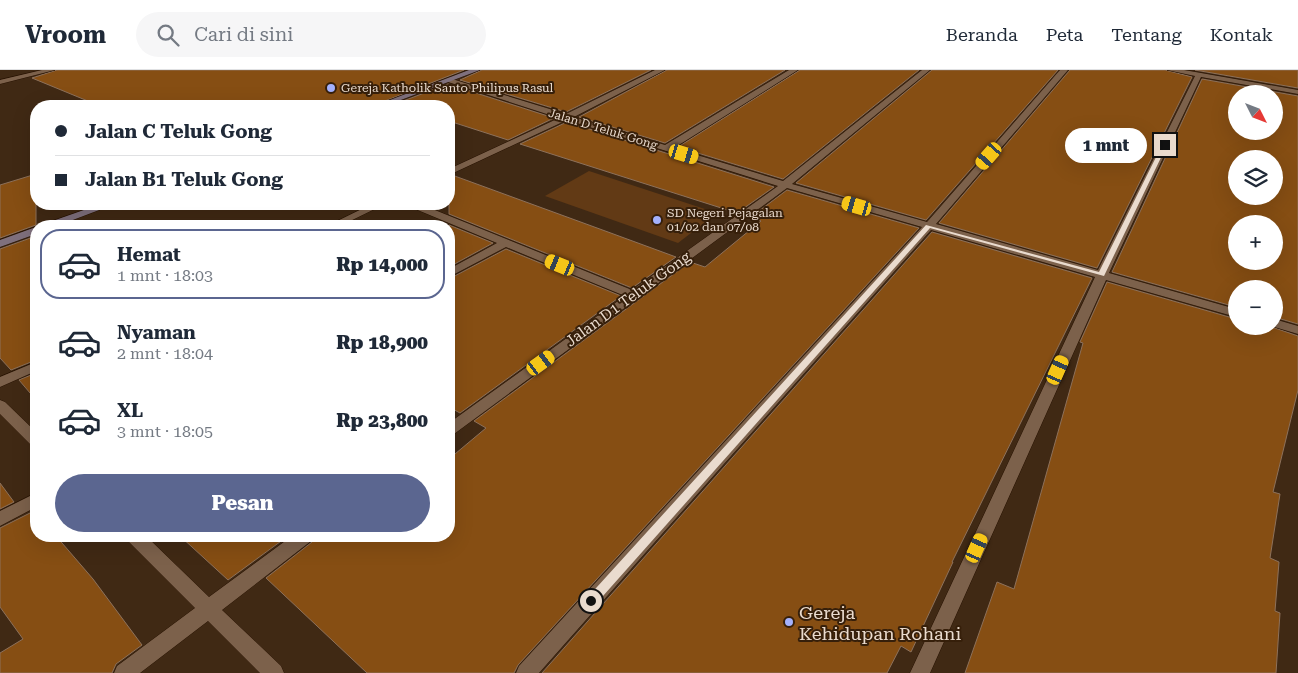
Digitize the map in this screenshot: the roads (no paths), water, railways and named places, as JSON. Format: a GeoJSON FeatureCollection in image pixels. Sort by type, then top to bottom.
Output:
{"type":"FeatureCollection","features":[{"type":"Feature","properties":{"kind":"main road"},"geometry":{"type":"LineString","coordinates":[[395,100],[449,81],[472,70]]}},
{"type":"Feature","properties":{"kind":"main road"},"geometry":{"type":"LineString","coordinates":[[65,220],[93,210]]}},
{"type":"Feature","properties":{"kind":"main road"},"geometry":{"type":"LineString","coordinates":[[0,244],[30,232]]}},
{"type":"Feature","properties":{"kind":"street"},"geometry":{"type":"LineString","coordinates":[[0,82],[51,70]]}},
{"type":"Feature","properties":{"kind":"street"},"geometry":{"type":"LineString","coordinates":[[455,169],[567,117],[661,70]]}},
{"type":"Feature","properties":{"kind":"street"},"geometry":{"type":"LineString","coordinates":[[666,148],[794,70]]}},
{"type":"Feature","properties":{"kind":"street"},"geometry":{"type":"LineString","coordinates":[[785,185],[926,70]]}},
{"type":"Feature","properties":{"kind":"street"},"geometry":{"type":"LineString","coordinates":[[526,673],[928,226],[1064,70]]}},
{"type":"Feature","properties":{"kind":"street"},"geometry":{"type":"LineString","coordinates":[[1171,70],[1298,92]]}},
{"type":"Feature","properties":{"kind":"street"},"geometry":{"type":"LineString","coordinates":[[920,673],[1102,275],[1199,75]]}},
{"type":"Feature","properties":{"kind":"street","name":"Jalan D Teluk Gong"},"geometry":{"type":"LineString","coordinates":[[449,81],[785,185],[1228,311]]}},
{"type":"Feature","properties":{"kind":"street","name":"Jalan D1 Teluk Gong"},"geometry":{"type":"LineString","coordinates":[[455,426],[785,185]]}},
{"type":"Feature","properties":{"kind":"street"},"geometry":{"type":"LineString","coordinates":[[345,220],[367,210]]}},
{"type":"Feature","properties":{"kind":"street"},"geometry":{"type":"LineString","coordinates":[[427,210],[452,220]]}},
{"type":"Feature","properties":{"kind":"street"},"geometry":{"type":"LineString","coordinates":[[455,221],[633,295]]}},
{"type":"Feature","properties":{"kind":"street"},"geometry":{"type":"LineString","coordinates":[[455,271],[506,242]]}},
{"type":"Feature","properties":{"kind":"street"},"geometry":{"type":"LineString","coordinates":[[1283,326],[1298,330]]}},
{"type":"Feature","properties":{"kind":"street"},"geometry":{"type":"LineString","coordinates":[[0,382],[30,369]]}},
{"type":"Feature","properties":{"kind":"street"},"geometry":{"type":"LineString","coordinates":[[0,405],[30,435]]}},
{"type":"Feature","properties":{"kind":"street"},"geometry":{"type":"LineString","coordinates":[[0,519],[30,503]]}},
{"type":"Feature","properties":{"kind":"street"},"geometry":{"type":"LineString","coordinates":[[140,542],[274,673]]}},
{"type":"Feature","properties":{"kind":"street"},"geometry":{"type":"LineString","coordinates":[[124,673],[297,542]]}},
{"type":"Feature","properties":{"kind":"place","name":"Gereja Katholik Santo Philipus Rasul"},"geometry":{"type":"Point","coordinates":[331,88]}},
{"type":"Feature","properties":{"kind":"place","name":"SD Negeri Pejagalan 01/02 dan 07/08"},"geometry":{"type":"Point","coordinates":[657,220]}},
{"type":"Feature","properties":{"kind":"place","name":"Gereja Kehidupan Rohani"},"geometry":{"type":"Point","coordinates":[789,622]}}]}
